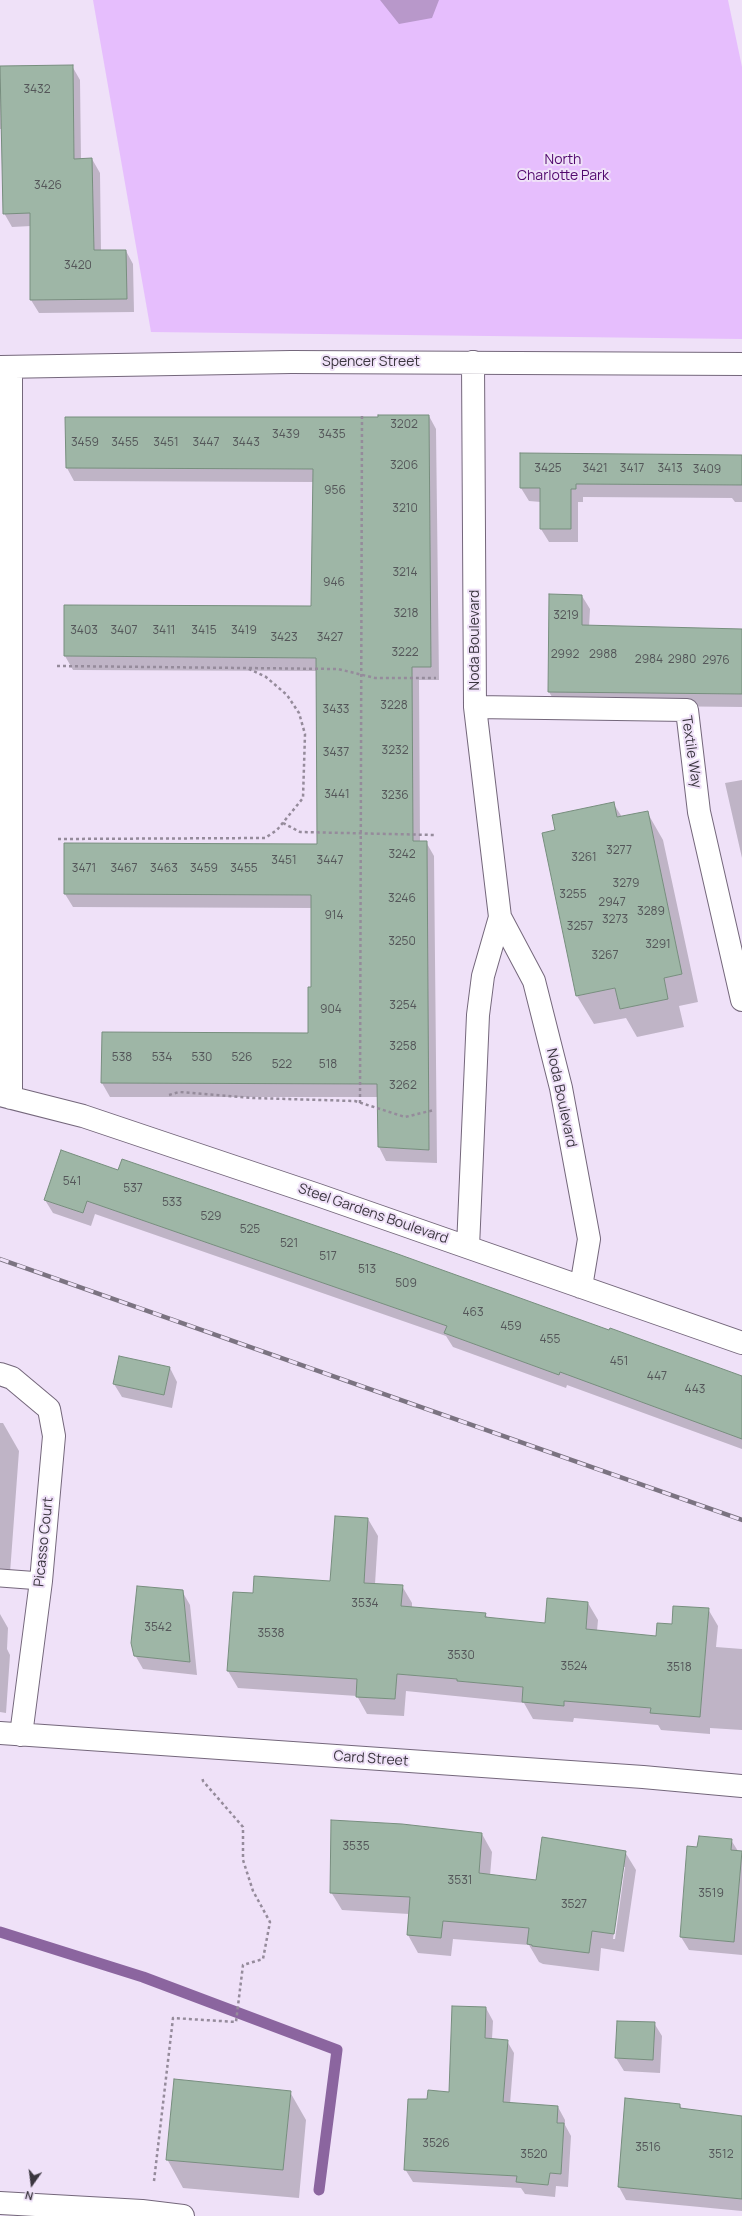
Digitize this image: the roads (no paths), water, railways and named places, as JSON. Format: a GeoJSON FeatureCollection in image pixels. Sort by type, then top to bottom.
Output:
{"type":"FeatureCollection","features":[{"type":"Feature","properties":{"kind":"street","name":"Spencer Street"},"geometry":{"type":"LineString","coordinates":[[6,367],[291,362],[742,364]]}},
{"type":"Feature","properties":{"kind":"street","name":"Noda Boulevard"},"geometry":{"type":"LineString","coordinates":[[473,362],[475,707],[500,917],[534,981],[561,1088],[589,1239],[581,1287]]}},
{"type":"Feature","properties":{"kind":"street"},"geometry":{"type":"LineString","coordinates":[[5,1097],[6,367]]}},
{"type":"Feature","properties":{"kind":"street","name":"Textile Way"},"geometry":{"type":"LineString","coordinates":[[475,707],[687,710],[699,812],[742,1000]]}},
{"type":"Feature","properties":{"kind":"street","name":"Noda Boulevard"},"geometry":{"type":"LineString","coordinates":[[468,1248],[478,1015],[483,976],[500,917]]}},
{"type":"Feature","properties":{"kind":"street","name":"Steel Gardens Boulevard"},"geometry":{"type":"LineString","coordinates":[[5,1097],[90,1118],[742,1343]]}},
{"type":"Feature","properties":{"kind":"street","name":"Picasso Court"},"geometry":{"type":"LineString","coordinates":[[0,1374],[12,1378],[49,1409],[54,1436],[41,1581],[10,1734]]}},
{"type":"Feature","properties":{"kind":"street","name":"Card Street"},"geometry":{"type":"LineString","coordinates":[[10,1734],[643,1777],[742,1786]]}},
{"type":"Feature","properties":{"kind":"street"},"geometry":{"type":"LineString","coordinates":[[0,2203],[183,2216]]}},
{"type":"Feature","properties":{"kind":"lane"},"geometry":{"type":"LineString","coordinates":[[0,1578],[41,1581]]}},
{"type":"Feature","properties":{"kind":"waterway"},"geometry":{"type":"LineString","coordinates":[[0,1932],[143,1977],[337,2050],[319,2190]]}},
{"type":"Feature","properties":{"kind":"railway"},"geometry":{"type":"LineString","coordinates":[[0,1259],[742,1520]]}},
{"type":"Feature","properties":{"kind":"park label","name":"North Charlotte Park"},"geometry":{"type":"Point","coordinates":[563,168]}}]}
